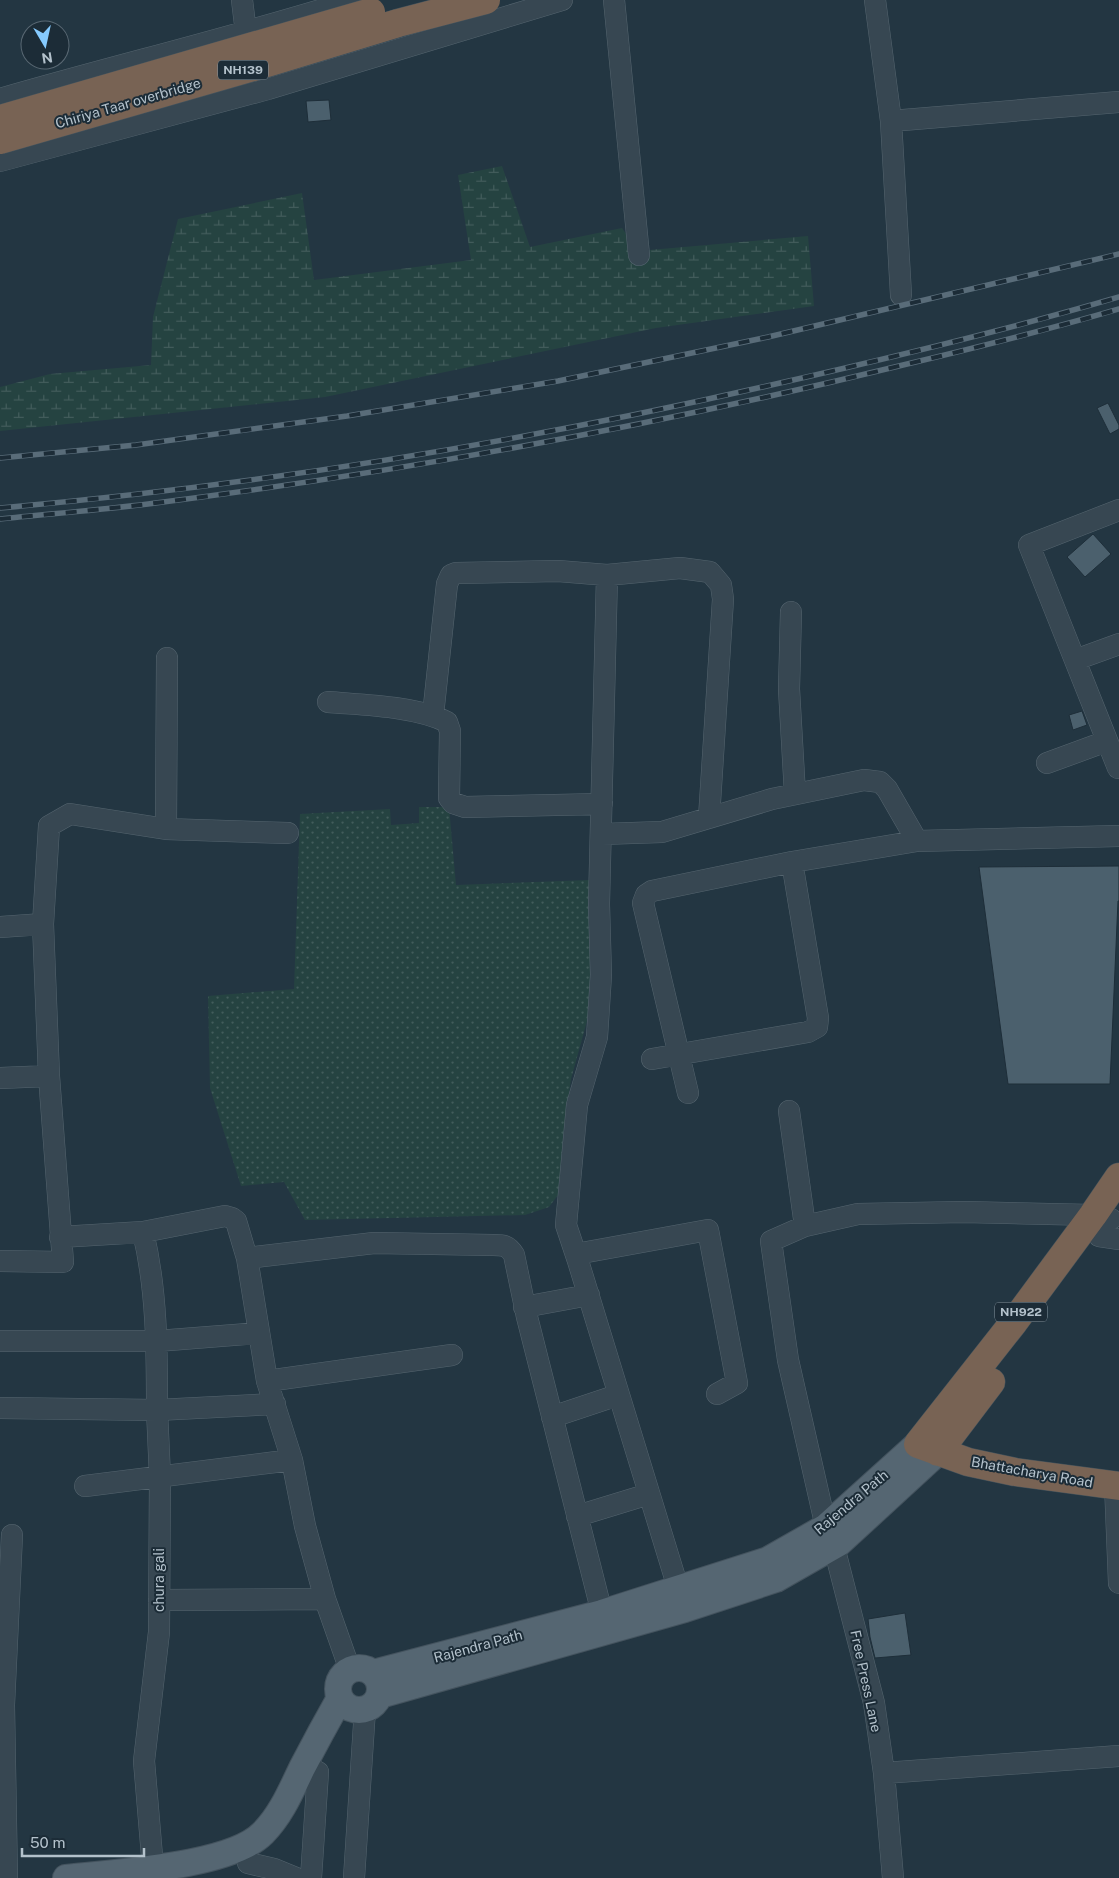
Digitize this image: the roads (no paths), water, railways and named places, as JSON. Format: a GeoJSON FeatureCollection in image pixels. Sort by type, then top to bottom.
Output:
{"type":"FeatureCollection","features":[{"type":"Feature","properties":{"kind":"highway","name":"Chiriya Taar overbridge"},"geometry":{"type":"LineString","coordinates":[[0,119],[414,0]]}},
{"type":"Feature","properties":{"kind":"highway","name":"Chiriya Taar overbridge"},"geometry":{"type":"LineString","coordinates":[[0,140],[398,23],[486,0]]}},
{"type":"Feature","properties":{"kind":"highway","name":"Rajendra Path"},"geometry":{"type":"LineString","coordinates":[[933,1442],[1108,1223],[1119,1177]]}},
{"type":"Feature","properties":{"kind":"highway","name":"Bhattacharya Road"},"geometry":{"type":"LineString","coordinates":[[933,1442],[968,1462],[1015,1472],[1118,1481]]}},
{"type":"Feature","properties":{"kind":"main road","name":"Rajendra Path"},"geometry":{"type":"LineString","coordinates":[[360,1692],[682,1599],[768,1560],[800,1543],[830,1537],[933,1442]]}},
{"type":"Feature","properties":{"kind":"main road","name":"Rajendra Path"},"geometry":{"type":"LineString","coordinates":[[360,1692],[602,1613],[682,1599]]}},
{"type":"Feature","properties":{"kind":"main road"},"geometry":{"type":"LineString","coordinates":[[66,1878],[153,1868],[214,1858],[241,1849],[262,1834],[278,1814],[311,1768],[360,1692]]}},
{"type":"Feature","properties":{"kind":"main road"},"geometry":{"type":"LineString","coordinates":[[189,1878],[218,1874],[248,1863],[273,1846],[292,1823],[311,1768]]}},
{"type":"Feature","properties":{"kind":"street"},"geometry":{"type":"LineString","coordinates":[[242,0],[246,33]]}},
{"type":"Feature","properties":{"kind":"street"},"geometry":{"type":"LineString","coordinates":[[0,161],[268,89],[562,0]]}},
{"type":"Feature","properties":{"kind":"street"},"geometry":{"type":"LineString","coordinates":[[614,0],[639,255]]}},
{"type":"Feature","properties":{"kind":"street"},"geometry":{"type":"LineString","coordinates":[[875,0],[891,121],[901,295]]}},
{"type":"Feature","properties":{"kind":"street"},"geometry":{"type":"LineString","coordinates":[[0,98],[246,33],[308,7],[349,1],[359,62]]}},
{"type":"Feature","properties":{"kind":"street"},"geometry":{"type":"LineString","coordinates":[[51,84],[64,143]]}},
{"type":"Feature","properties":{"kind":"street"},"geometry":{"type":"LineString","coordinates":[[891,121],[1119,102]]}},
{"type":"Feature","properties":{"kind":"street"},"geometry":{"type":"LineString","coordinates":[[1118,768],[1029,545],[1119,510]]}},
{"type":"Feature","properties":{"kind":"street"},"geometry":{"type":"LineString","coordinates":[[433,716],[447,584],[452,575],[456,573],[558,571],[607,575],[680,568],[710,572],[721,585],[723,599],[709,818]]}},
{"type":"Feature","properties":{"kind":"street"},"geometry":{"type":"LineString","coordinates":[[607,575],[599,904],[601,975],[597,1037],[576,1105],[566,1224],[682,1599]]}},
{"type":"Feature","properties":{"kind":"street"},"geometry":{"type":"LineString","coordinates":[[791,612],[789,689],[795,794]]}},
{"type":"Feature","properties":{"kind":"street"},"geometry":{"type":"LineString","coordinates":[[1074,660],[1119,644]]}},
{"type":"Feature","properties":{"kind":"street"},"geometry":{"type":"LineString","coordinates":[[166,829],[168,658]]}},
{"type":"Feature","properties":{"kind":"street"},"geometry":{"type":"LineString","coordinates":[[328,702],[393,708],[433,716],[447,722],[450,726],[449,798],[452,803],[465,807],[602,804]]}},
{"type":"Feature","properties":{"kind":"street"},"geometry":{"type":"LineString","coordinates":[[1047,763],[1107,742]]}},
{"type":"Feature","properties":{"kind":"street"},"geometry":{"type":"LineString","coordinates":[[602,834],[662,832],[772,799],[864,780],[880,782],[887,788],[917,841]]}},
{"type":"Feature","properties":{"kind":"street"},"geometry":{"type":"LineString","coordinates":[[0,1261],[62,1262],[49,1076],[43,924],[48,826],[70,814],[166,829],[288,833]]}},
{"type":"Feature","properties":{"kind":"street"},"geometry":{"type":"LineString","coordinates":[[688,1093],[643,903],[646,895],[652,891],[792,862],[917,841],[1119,836]]}},
{"type":"Feature","properties":{"kind":"street"},"geometry":{"type":"LineString","coordinates":[[652,1059],[808,1032],[817,1028],[818,1018],[792,862]]}},
{"type":"Feature","properties":{"kind":"street"},"geometry":{"type":"LineString","coordinates":[[0,927],[43,924]]}},
{"type":"Feature","properties":{"kind":"street"},"geometry":{"type":"LineString","coordinates":[[0,1078],[49,1076]]}},
{"type":"Feature","properties":{"kind":"street"},"geometry":{"type":"LineString","coordinates":[[789,1112],[805,1226],[858,1214],[964,1212],[1108,1223]]}},
{"type":"Feature","properties":{"kind":"street"},"geometry":{"type":"LineString","coordinates":[[60,1236],[143,1232],[225,1216],[232,1218],[238,1226],[247,1258],[267,1381],[292,1460],[305,1526],[325,1599],[360,1692],[354,1878]]}},
{"type":"Feature","properties":{"kind":"street","name":"Free Press Lane"},"geometry":{"type":"LineString","coordinates":[[805,1226],[771,1241],[788,1360],[830,1537],[874,1703],[884,1774],[893,1878]]}},
{"type":"Feature","properties":{"kind":"street"},"geometry":{"type":"LineString","coordinates":[[576,1254],[708,1230],[737,1384],[717,1394]]}},
{"type":"Feature","properties":{"kind":"street","name":"chura gali"},"geometry":{"type":"LineString","coordinates":[[143,1232],[149,1257],[157,1342],[157,1410],[160,1477],[159,1632],[144,1761],[153,1868]]}},
{"type":"Feature","properties":{"kind":"street"},"geometry":{"type":"LineString","coordinates":[[247,1258],[374,1243],[504,1245],[509,1248],[514,1255],[524,1307],[602,1613]]}},
{"type":"Feature","properties":{"kind":"street"},"geometry":{"type":"LineString","coordinates":[[524,1307],[588,1295]]}},
{"type":"Feature","properties":{"kind":"street"},"geometry":{"type":"LineString","coordinates":[[0,1341],[157,1342],[259,1333]]}},
{"type":"Feature","properties":{"kind":"street"},"geometry":{"type":"LineString","coordinates":[[267,1381],[452,1355]]}},
{"type":"Feature","properties":{"kind":"street"},"geometry":{"type":"LineString","coordinates":[[552,1416],[618,1394]]}},
{"type":"Feature","properties":{"kind":"street"},"geometry":{"type":"LineString","coordinates":[[0,1408],[157,1410],[275,1404]]}},
{"type":"Feature","properties":{"kind":"street"},"geometry":{"type":"LineString","coordinates":[[85,1486],[292,1460]]}},
{"type":"Feature","properties":{"kind":"street"},"geometry":{"type":"LineString","coordinates":[[1118,1481],[1119,1583]]}},
{"type":"Feature","properties":{"kind":"street"},"geometry":{"type":"LineString","coordinates":[[577,1516],[649,1494]]}},
{"type":"Feature","properties":{"kind":"street"},"geometry":{"type":"LineString","coordinates":[[7,1878],[4,1705],[12,1534]]}},
{"type":"Feature","properties":{"kind":"street"},"geometry":{"type":"LineString","coordinates":[[159,1600],[325,1599]]}},
{"type":"Feature","properties":{"kind":"street"},"geometry":{"type":"LineString","coordinates":[[884,1774],[1119,1756]]}},
{"type":"Feature","properties":{"kind":"street"},"geometry":{"type":"LineString","coordinates":[[311,1768],[311,1878]]}},
{"type":"Feature","properties":{"kind":"street"},"geometry":{"type":"LineString","coordinates":[[248,1863],[274,1869],[296,1878]]}},
{"type":"Feature","properties":{"kind":"railway"},"geometry":{"type":"LineString","coordinates":[[0,458],[136,445],[347,416],[558,381],[768,337],[1119,254]]}},
{"type":"Feature","properties":{"kind":"railway"},"geometry":{"type":"LineString","coordinates":[[0,508],[197,487],[295,474],[392,459],[587,424],[865,363],[993,332],[1119,297]]}},
{"type":"Feature","properties":{"kind":"railway"},"geometry":{"type":"LineString","coordinates":[[0,519],[130,506],[243,491],[433,462],[527,445],[716,408],[809,387],[984,345],[1119,309]]}}]}
